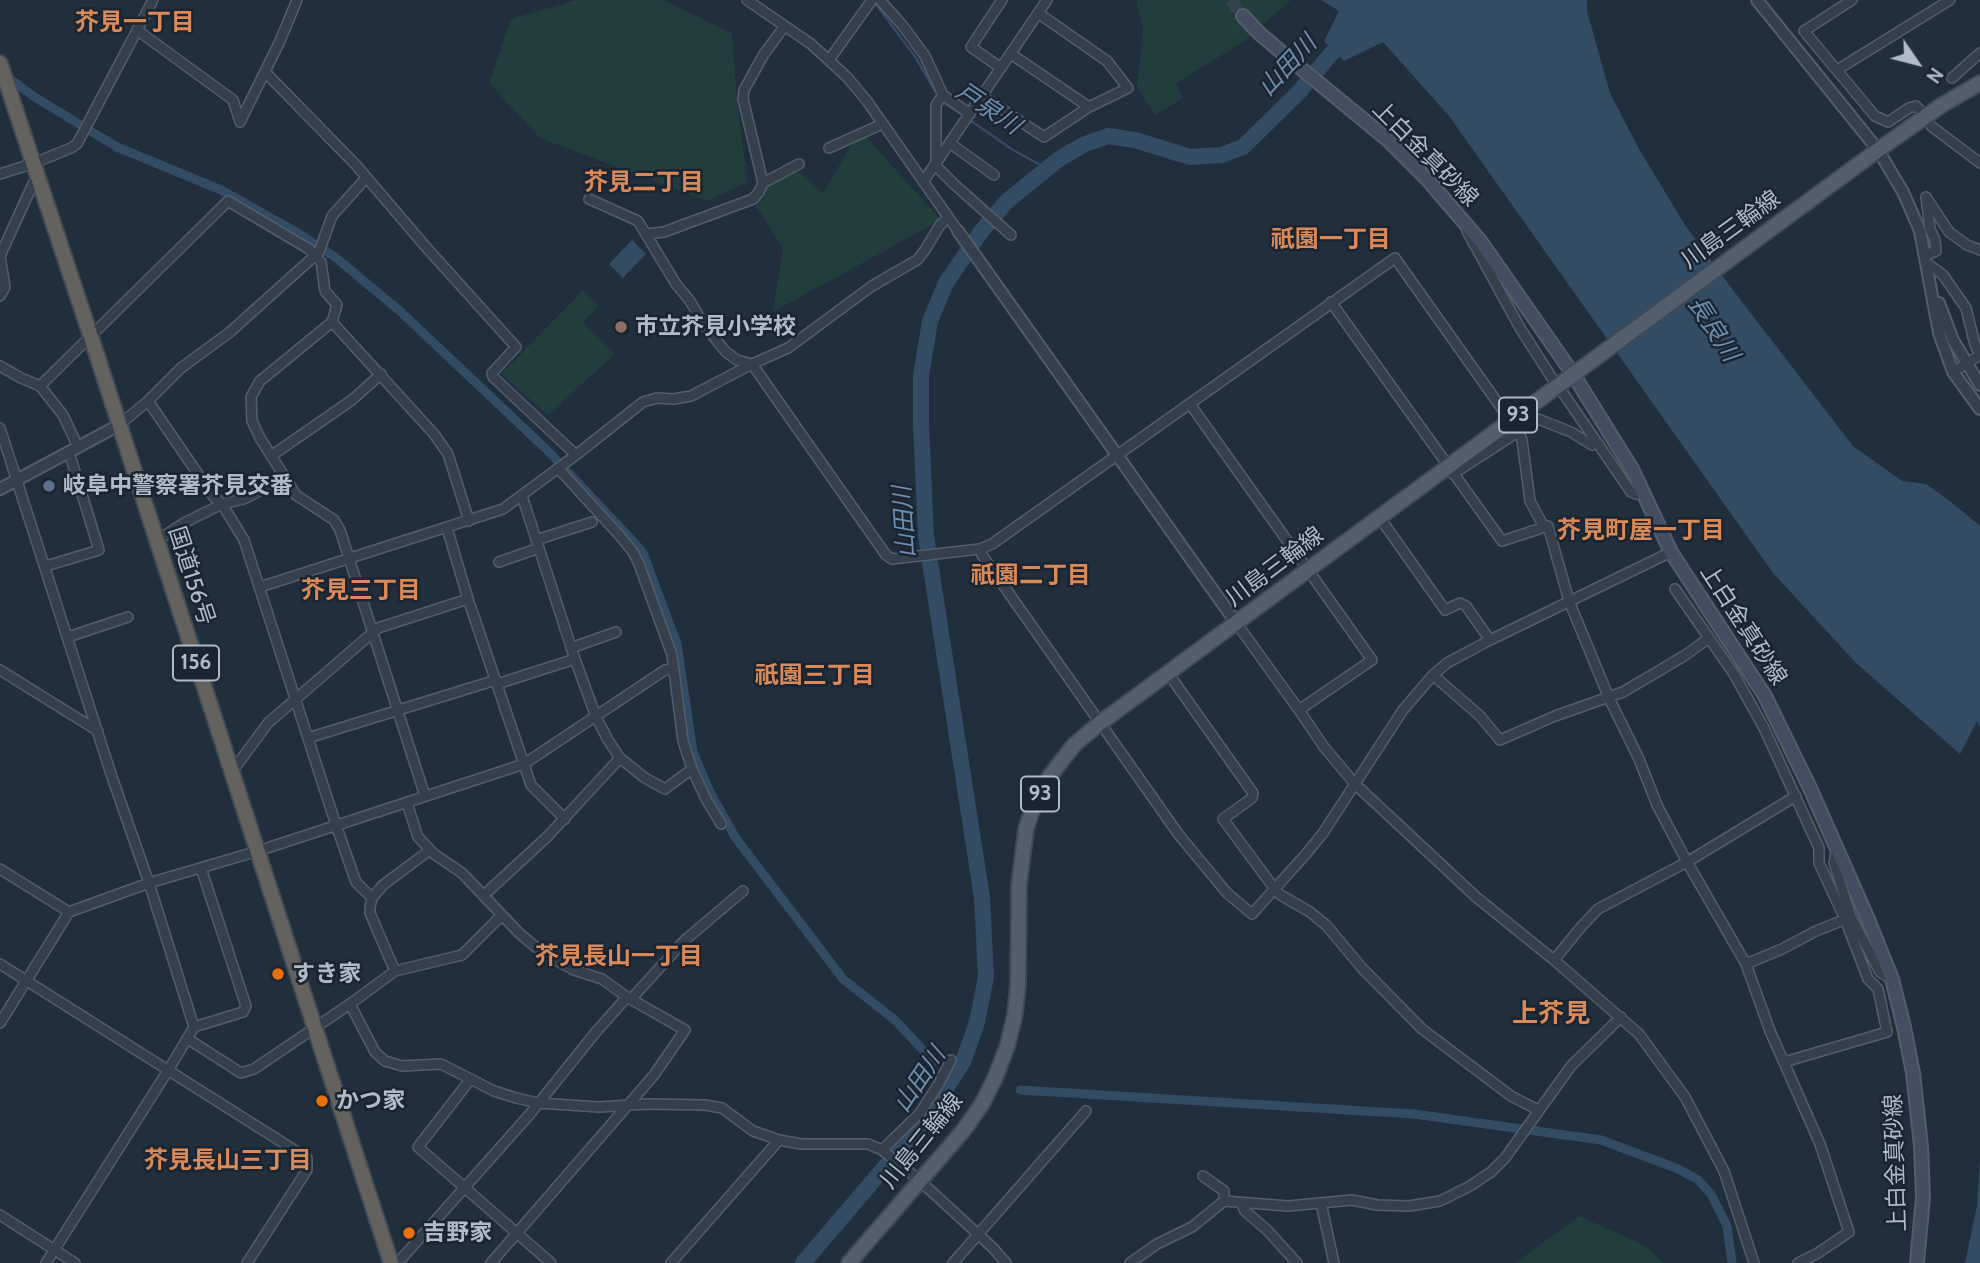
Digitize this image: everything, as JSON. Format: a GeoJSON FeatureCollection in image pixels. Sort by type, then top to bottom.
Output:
{"type":"FeatureCollection","features":[{"type":"Feature","properties":{"kind":"highway","name":"国道156号"},"geometry":{"type":"LineString","coordinates":[[0,63],[315,1028],[396,1260]]}},
{"type":"Feature","properties":{"kind":"main road","name":"上白金真砂線"},"geometry":{"type":"LineString","coordinates":[[1243,16],[1260,34],[1388,140],[1453,208],[1481,242],[1573,374],[1644,494],[1671,552],[1765,696],[1837,848],[1892,979],[1913,1073],[1921,1146],[1923,1197],[1917,1263]]}},
{"type":"Feature","properties":{"kind":"main road","name":"川島三輪線"},"geometry":{"type":"LineString","coordinates":[[849,1263],[963,1131],[982,1104],[995,1078],[1007,1047],[1015,1014],[1019,885],[1026,828],[1035,802],[1050,776],[1074,745],[1100,723],[1380,518],[1451,471],[1573,374],[1878,150],[1942,105],[1979,86]]}},
{"type":"Feature","properties":{"kind":"street"},"geometry":{"type":"LineString","coordinates":[[0,174],[36,168],[77,144],[153,0]]}},
{"type":"Feature","properties":{"kind":"street"},"geometry":{"type":"LineString","coordinates":[[136,30],[233,100],[240,122],[297,0]]}},
{"type":"Feature","properties":{"kind":"street"},"geometry":{"type":"LineString","coordinates":[[747,0],[811,44],[847,77],[1324,747],[1354,784],[1476,897],[1639,1034],[1685,1097],[1724,1171],[1755,1263]]}},
{"type":"Feature","properties":{"kind":"street"},"geometry":{"type":"LineString","coordinates":[[828,60],[872,0]]}},
{"type":"Feature","properties":{"kind":"street"},"geometry":{"type":"LineString","coordinates":[[880,0],[920,50],[940,99],[936,166]]}},
{"type":"Feature","properties":{"kind":"street"},"geometry":{"type":"LineString","coordinates":[[1001,68],[971,47],[1002,0]]}},
{"type":"Feature","properties":{"kind":"street"},"geometry":{"type":"LineString","coordinates":[[923,183],[1047,0]]}},
{"type":"Feature","properties":{"kind":"street"},"geometry":{"type":"LineString","coordinates":[[1757,0],[1878,150],[1903,192],[1914,214],[1953,340],[1980,385]]}},
{"type":"Feature","properties":{"kind":"street"},"geometry":{"type":"LineString","coordinates":[[1852,0],[1804,31],[1875,116],[1888,122],[1909,108],[1916,106],[1919,109]]}},
{"type":"Feature","properties":{"kind":"street"},"geometry":{"type":"LineString","coordinates":[[1837,70],[1950,0]]}},
{"type":"Feature","properties":{"kind":"street"},"geometry":{"type":"LineString","coordinates":[[982,96],[1044,137],[1088,107],[1128,88],[1107,61],[1038,13]]}},
{"type":"Feature","properties":{"kind":"street"},"geometry":{"type":"LineString","coordinates":[[646,234],[664,232],[733,207],[753,199],[759,192],[763,183],[743,99],[744,90],[764,54],[784,27]]}},
{"type":"Feature","properties":{"kind":"street"},"geometry":{"type":"LineString","coordinates":[[1952,78],[1980,53]]}},
{"type":"Feature","properties":{"kind":"street"},"geometry":{"type":"LineString","coordinates":[[1011,54],[1088,107]]}},
{"type":"Feature","properties":{"kind":"street"},"geometry":{"type":"LineString","coordinates":[[265,72],[356,165],[516,347],[492,373],[493,377],[576,455]]}},
{"type":"Feature","properties":{"kind":"street"},"geometry":{"type":"LineString","coordinates":[[940,99],[967,118]]}},
{"type":"Feature","properties":{"kind":"street"},"geometry":{"type":"LineString","coordinates":[[830,148],[882,124]]}},
{"type":"Feature","properties":{"kind":"street"},"geometry":{"type":"LineString","coordinates":[[1931,126],[1980,163]]}},
{"type":"Feature","properties":{"kind":"street"},"geometry":{"type":"LineString","coordinates":[[951,144],[995,175]]}},
{"type":"Feature","properties":{"kind":"street"},"geometry":{"type":"LineString","coordinates":[[763,183],[799,164]]}},
{"type":"Feature","properties":{"kind":"street"},"geometry":{"type":"LineString","coordinates":[[936,166],[1008,232]]}},
{"type":"Feature","properties":{"kind":"street"},"geometry":{"type":"LineString","coordinates":[[0,296],[5,287],[0,256],[36,168]]}},
{"type":"Feature","properties":{"kind":"street"},"geometry":{"type":"LineString","coordinates":[[0,489],[119,425],[181,368],[230,332],[318,250],[332,216],[366,178]]}},
{"type":"Feature","properties":{"kind":"street"},"geometry":{"type":"LineString","coordinates":[[1980,250],[1950,232],[1926,197],[1936,251],[1927,263],[1939,333],[1953,372],[1980,409]]}},
{"type":"Feature","properties":{"kind":"street"},"geometry":{"type":"LineString","coordinates":[[589,200],[638,221],[676,285],[690,301],[704,325],[726,352],[752,364],[886,555],[892,559],[980,549],[992,544],[1395,258],[1505,413]]}},
{"type":"Feature","properties":{"kind":"street"},"geometry":{"type":"LineString","coordinates":[[40,386],[228,201],[309,249],[318,250]]}},
{"type":"Feature","properties":{"kind":"street"},"geometry":{"type":"LineString","coordinates":[[1453,208],[1520,328],[1552,378]]}},
{"type":"Feature","properties":{"kind":"street"},"geometry":{"type":"LineString","coordinates":[[260,587],[503,509],[643,402],[657,398],[691,396],[788,348],[872,286],[917,260],[940,225],[948,218]]}},
{"type":"Feature","properties":{"kind":"street"},"geometry":{"type":"LineString","coordinates":[[318,250],[325,291],[337,305],[332,321],[260,381],[251,397],[252,421],[296,495],[334,520],[340,530],[425,796]]}},
{"type":"Feature","properties":{"kind":"street"},"geometry":{"type":"LineString","coordinates":[[1927,263],[1943,275],[1966,308],[1980,355],[1953,372]]}},
{"type":"Feature","properties":{"kind":"street"},"geometry":{"type":"LineString","coordinates":[[1331,302],[1502,541],[1549,526],[1569,601],[1609,698],[1639,759],[1657,805],[1745,964],[1770,1031],[1820,1144],[1849,1232],[1798,1263]]}},
{"type":"Feature","properties":{"kind":"street"},"geometry":{"type":"LineString","coordinates":[[332,321],[434,434],[448,454],[469,521]]}},
{"type":"Feature","properties":{"kind":"street"},"geometry":{"type":"LineString","coordinates":[[0,366],[40,386],[64,415],[99,550],[46,566]]}},
{"type":"Feature","properties":{"kind":"street"},"geometry":{"type":"LineString","coordinates":[[271,456],[352,400],[381,374]]}},
{"type":"Feature","properties":{"kind":"street"},"geometry":{"type":"LineString","coordinates":[[1563,393],[1631,492],[1644,494]]}},
{"type":"Feature","properties":{"kind":"street"},"geometry":{"type":"LineString","coordinates":[[148,401],[213,496],[222,504],[244,540],[356,882],[372,898]]}},
{"type":"Feature","properties":{"kind":"street"},"geometry":{"type":"LineString","coordinates":[[1190,404],[1372,660],[1299,710]]}},
{"type":"Feature","properties":{"kind":"street"},"geometry":{"type":"LineString","coordinates":[[1451,471],[1538,419],[1571,432],[1592,445],[1598,443]]}},
{"type":"Feature","properties":{"kind":"street"},"geometry":{"type":"LineString","coordinates":[[0,428],[194,1027],[46,1263]]}},
{"type":"Feature","properties":{"kind":"street"},"geometry":{"type":"LineString","coordinates":[[1518,431],[1522,440],[1530,501],[1544,527]]}},
{"type":"Feature","properties":{"kind":"street"},"geometry":{"type":"LineString","coordinates":[[558,468],[633,552],[639,564],[672,655],[683,741],[692,769],[721,824]]}},
{"type":"Feature","properties":{"kind":"street"},"geometry":{"type":"LineString","coordinates":[[156,541],[222,504],[243,499],[285,478]]}},
{"type":"Feature","properties":{"kind":"street"},"geometry":{"type":"LineString","coordinates":[[522,496],[571,648],[596,717],[608,740],[620,758],[645,778],[665,789],[692,769]]}},
{"type":"Feature","properties":{"kind":"street"},"geometry":{"type":"LineString","coordinates":[[1380,518],[1445,610],[1460,603],[1466,606],[1490,640]]}},
{"type":"Feature","properties":{"kind":"street"},"geometry":{"type":"LineString","coordinates":[[499,562],[592,522]]}},
{"type":"Feature","properties":{"kind":"street"},"geometry":{"type":"LineString","coordinates":[[447,528],[531,785],[565,819]]}},
{"type":"Feature","properties":{"kind":"street"},"geometry":{"type":"LineString","coordinates":[[980,549],[1180,835],[1227,893],[1252,914],[1323,833],[1403,710],[1433,675],[1447,663],[1490,640],[1671,552]]}},
{"type":"Feature","properties":{"kind":"street"},"geometry":{"type":"LineString","coordinates":[[1675,589],[1747,696],[1819,848],[1819,863],[1880,972],[1892,979]]}},
{"type":"Feature","properties":{"kind":"street"},"geometry":{"type":"LineString","coordinates":[[231,769],[237,765],[268,723],[372,633],[379,628],[468,599]]}},
{"type":"Feature","properties":{"kind":"street"},"geometry":{"type":"LineString","coordinates":[[68,637],[128,617]]}},
{"type":"Feature","properties":{"kind":"street"},"geometry":{"type":"LineString","coordinates":[[571,648],[616,632]]}},
{"type":"Feature","properties":{"kind":"street"},"geometry":{"type":"LineString","coordinates":[[1433,675],[1480,716],[1500,740],[1555,716],[1609,698],[1658,672],[1709,638]]}},
{"type":"Feature","properties":{"kind":"street"},"geometry":{"type":"LineString","coordinates":[[309,738],[575,659]]}},
{"type":"Feature","properties":{"kind":"street"},"geometry":{"type":"LineString","coordinates":[[0,1023],[69,912],[149,883],[258,851],[524,764],[665,670],[674,669]]}},
{"type":"Feature","properties":{"kind":"street"},"geometry":{"type":"LineString","coordinates":[[0,670],[98,732]]}},
{"type":"Feature","properties":{"kind":"street"},"geometry":{"type":"LineString","coordinates":[[1168,673],[1253,793],[1252,798],[1223,819],[1279,894],[1326,925],[1362,968],[1422,1029],[1511,1096],[1538,1110]]}},
{"type":"Feature","properties":{"kind":"street"},"geometry":{"type":"LineString","coordinates":[[484,895],[565,819],[620,758]]}},
{"type":"Feature","properties":{"kind":"street"},"geometry":{"type":"LineString","coordinates":[[1554,960],[1598,909],[1687,862],[1796,796]]}},
{"type":"Feature","properties":{"kind":"street"},"geometry":{"type":"LineString","coordinates":[[407,803],[418,837],[430,850],[462,873],[520,934],[543,953],[574,970],[602,979],[685,1030],[654,1075],[491,1263]]}},
{"type":"Feature","properties":{"kind":"street"},"geometry":{"type":"LineString","coordinates":[[1784,1062],[1887,1032],[1878,989],[1868,979],[1848,918],[1834,863],[1837,848]]}},
{"type":"Feature","properties":{"kind":"street"},"geometry":{"type":"LineString","coordinates":[[395,971],[370,913],[372,898],[396,874],[430,850]]}},
{"type":"Feature","properties":{"kind":"street"},"geometry":{"type":"LineString","coordinates":[[194,1027],[243,1013],[246,1006],[201,868]]}},
{"type":"Feature","properties":{"kind":"street"},"geometry":{"type":"LineString","coordinates":[[0,869],[69,912]]}},
{"type":"Feature","properties":{"kind":"street"},"geometry":{"type":"LineString","coordinates":[[396,1260],[465,1187],[595,1033],[685,940],[743,891]]}},
{"type":"Feature","properties":{"kind":"street"},"geometry":{"type":"LineString","coordinates":[[188,1039],[241,1073],[254,1069],[395,971],[463,955],[502,915]]}},
{"type":"Feature","properties":{"kind":"street"},"geometry":{"type":"LineString","coordinates":[[1745,964],[1848,918]]}},
{"type":"Feature","properties":{"kind":"street"},"geometry":{"type":"LineString","coordinates":[[0,964],[307,1158],[307,1170],[247,1263]]}},
{"type":"Feature","properties":{"kind":"street"},"geometry":{"type":"LineString","coordinates":[[351,1004],[375,1052],[385,1061],[402,1066],[441,1064],[494,1091],[538,1103],[599,1107],[705,1105],[722,1108],[753,1131],[779,1140],[801,1144],[868,1144],[884,1152],[919,1180],[1006,1263]]}},
{"type":"Feature","properties":{"kind":"street"},"geometry":{"type":"LineString","coordinates":[[1130,1263],[1157,1244],[1192,1227],[1224,1201],[1288,1206],[1352,1200],[1377,1205],[1409,1206],[1440,1201],[1470,1186],[1491,1172],[1505,1158],[1571,1066],[1621,1017]]}},
{"type":"Feature","properties":{"kind":"street"},"geometry":{"type":"LineString","coordinates":[[884,1152],[920,1112],[938,1086],[951,1060]]}},
{"type":"Feature","properties":{"kind":"street"},"geometry":{"type":"LineString","coordinates":[[470,1080],[418,1147],[551,1263]]}},
{"type":"Feature","properties":{"kind":"street"},"geometry":{"type":"LineString","coordinates":[[953,1263],[1086,1111]]}},
{"type":"Feature","properties":{"kind":"street"},"geometry":{"type":"LineString","coordinates":[[671,1263],[779,1140]]}},
{"type":"Feature","properties":{"kind":"street"},"geometry":{"type":"LineString","coordinates":[[1203,1176],[1224,1191],[1224,1201]]}},
{"type":"Feature","properties":{"kind":"street"},"geometry":{"type":"LineString","coordinates":[[1241,1203],[1244,1211],[1268,1230],[1297,1263]]}},
{"type":"Feature","properties":{"kind":"street"},"geometry":{"type":"LineString","coordinates":[[1321,1203],[1334,1263]]}},
{"type":"Feature","properties":{"kind":"street"},"geometry":{"type":"LineString","coordinates":[[0,1215],[75,1263]]}},
{"type":"Feature","properties":{"kind":"green space"},"geometry":{"type":"Polygon","coordinates":[[[576,0],[664,0],[732,33],[738,110],[748,182],[707,201],[540,138],[489,83],[511,19],[576,0]]]}},
{"type":"Feature","properties":{"kind":"green space"},"geometry":{"type":"Polygon","coordinates":[[[1136,0],[1291,0],[1246,40],[1176,84],[1183,98],[1155,115],[1137,87],[1143,29],[1136,0]]]}},
{"type":"Feature","properties":{"kind":"green space"},"geometry":{"type":"Polygon","coordinates":[[[860,130],[941,220],[773,312],[783,248],[750,197],[796,170],[823,193],[860,130]]]}},
{"type":"Feature","properties":{"kind":"green space"},"geometry":{"type":"Polygon","coordinates":[[[583,290],[599,306],[583,322],[615,354],[548,415],[501,374],[583,290]]]}},
{"type":"Feature","properties":{"kind":"green space"},"geometry":{"type":"Polygon","coordinates":[[[1579,1216],[1646,1246],[1664,1263],[1515,1263],[1579,1216]]]}},
{"type":"Feature","properties":{"kind":"water","name":"長良川"},"geometry":{"type":"Polygon","coordinates":[[[1321,0],[1587,0],[1587,11],[1610,93],[1639,149],[1685,225],[1736,294],[1853,446],[1902,481],[1926,484],[1980,526],[1980,727],[1977,721],[1960,754],[1856,663],[1773,573],[1449,116],[1383,42],[1344,61],[1324,41],[1339,11],[1321,0]]]}},
{"type":"Feature","properties":{"kind":"water"},"geometry":{"type":"Polygon","coordinates":[[[632,240],[646,254],[623,278],[609,264],[632,240]]]}},
{"type":"Feature","properties":{"kind":"water"},"geometry":{"type":"Polygon","coordinates":[[[1980,1159],[1980,1263],[1965,1263],[1977,1206],[1980,1159]]]}},
{"type":"Feature","properties":{"kind":"waterway","name":"戸泉川"},"geometry":{"type":"LineString","coordinates":[[875,3],[916,58],[938,96]]}},
{"type":"Feature","properties":{"kind":"waterway","name":"山田川"},"geometry":{"type":"LineString","coordinates":[[803,1263],[925,1120],[940,1098],[963,1062],[977,1022],[986,977],[982,898],[926,536],[921,376],[930,321],[946,283],[980,233],[1006,202],[1059,159],[1083,145],[1108,136],[1135,140],[1190,157],[1222,155],[1243,147],[1299,92],[1346,36]]}},
{"type":"Feature","properties":{"kind":"waterway"},"geometry":{"type":"LineString","coordinates":[[5,75],[33,96],[117,147],[221,190],[335,257],[401,312],[547,450],[632,540],[643,553],[677,644],[693,752],[710,792],[735,837],[843,979],[896,1021],[934,1062]]}},
{"type":"Feature","properties":{"kind":"waterway","name":"戸泉川"},"geometry":{"type":"LineString","coordinates":[[942,101],[1013,150],[1046,168]]}},
{"type":"Feature","properties":{"kind":"waterway"},"geometry":{"type":"LineString","coordinates":[[1020,1090],[1414,1114],[1601,1140],[1676,1168],[1697,1179],[1711,1194],[1727,1226],[1732,1263]]}},
{"type":"Feature","properties":{"kind":"tunnel"},"geometry":{"type":"LineString","coordinates":[[1231,0],[1243,16]]}},
{"type":"Feature","properties":{"kind":"place","name":"市立芥見小学校"},"geometry":{"type":"Point","coordinates":[621,327]}},
{"type":"Feature","properties":{"kind":"place","name":"岐阜中警察署芥見交番"},"geometry":{"type":"Point","coordinates":[49,486]}},
{"type":"Feature","properties":{"kind":"place","name":"すき家"},"geometry":{"type":"Point","coordinates":[278,974]}},
{"type":"Feature","properties":{"kind":"place","name":"かつ家"},"geometry":{"type":"Point","coordinates":[322,1101]}},
{"type":"Feature","properties":{"kind":"place","name":"吉野家"},"geometry":{"type":"Point","coordinates":[409,1233]}},
{"type":"Feature","properties":{"kind":"district","name":"芥見一丁目"},"geometry":{"type":"Point","coordinates":[135,23]}},
{"type":"Feature","properties":{"kind":"district","name":"芥見二丁目"},"geometry":{"type":"Point","coordinates":[644,183]}},
{"type":"Feature","properties":{"kind":"district","name":"祇園一丁目"},"geometry":{"type":"Point","coordinates":[1331,240]}},
{"type":"Feature","properties":{"kind":"district","name":"芥見町屋一丁目"},"geometry":{"type":"Point","coordinates":[1641,531]}},
{"type":"Feature","properties":{"kind":"district","name":"祇園二丁目"},"geometry":{"type":"Point","coordinates":[1031,576]}},
{"type":"Feature","properties":{"kind":"district","name":"芥見三丁目"},"geometry":{"type":"Point","coordinates":[361,591]}},
{"type":"Feature","properties":{"kind":"district","name":"祇園三丁目"},"geometry":{"type":"Point","coordinates":[815,676]}},
{"type":"Feature","properties":{"kind":"district","name":"芥見長山一丁目"},"geometry":{"type":"Point","coordinates":[619,957]}},
{"type":"Feature","properties":{"kind":"district","name":"上芥見"},"geometry":{"type":"Point","coordinates":[1551,1014]}},
{"type":"Feature","properties":{"kind":"district","name":"芥見長山三丁目"},"geometry":{"type":"Point","coordinates":[228,1161]}}]}
